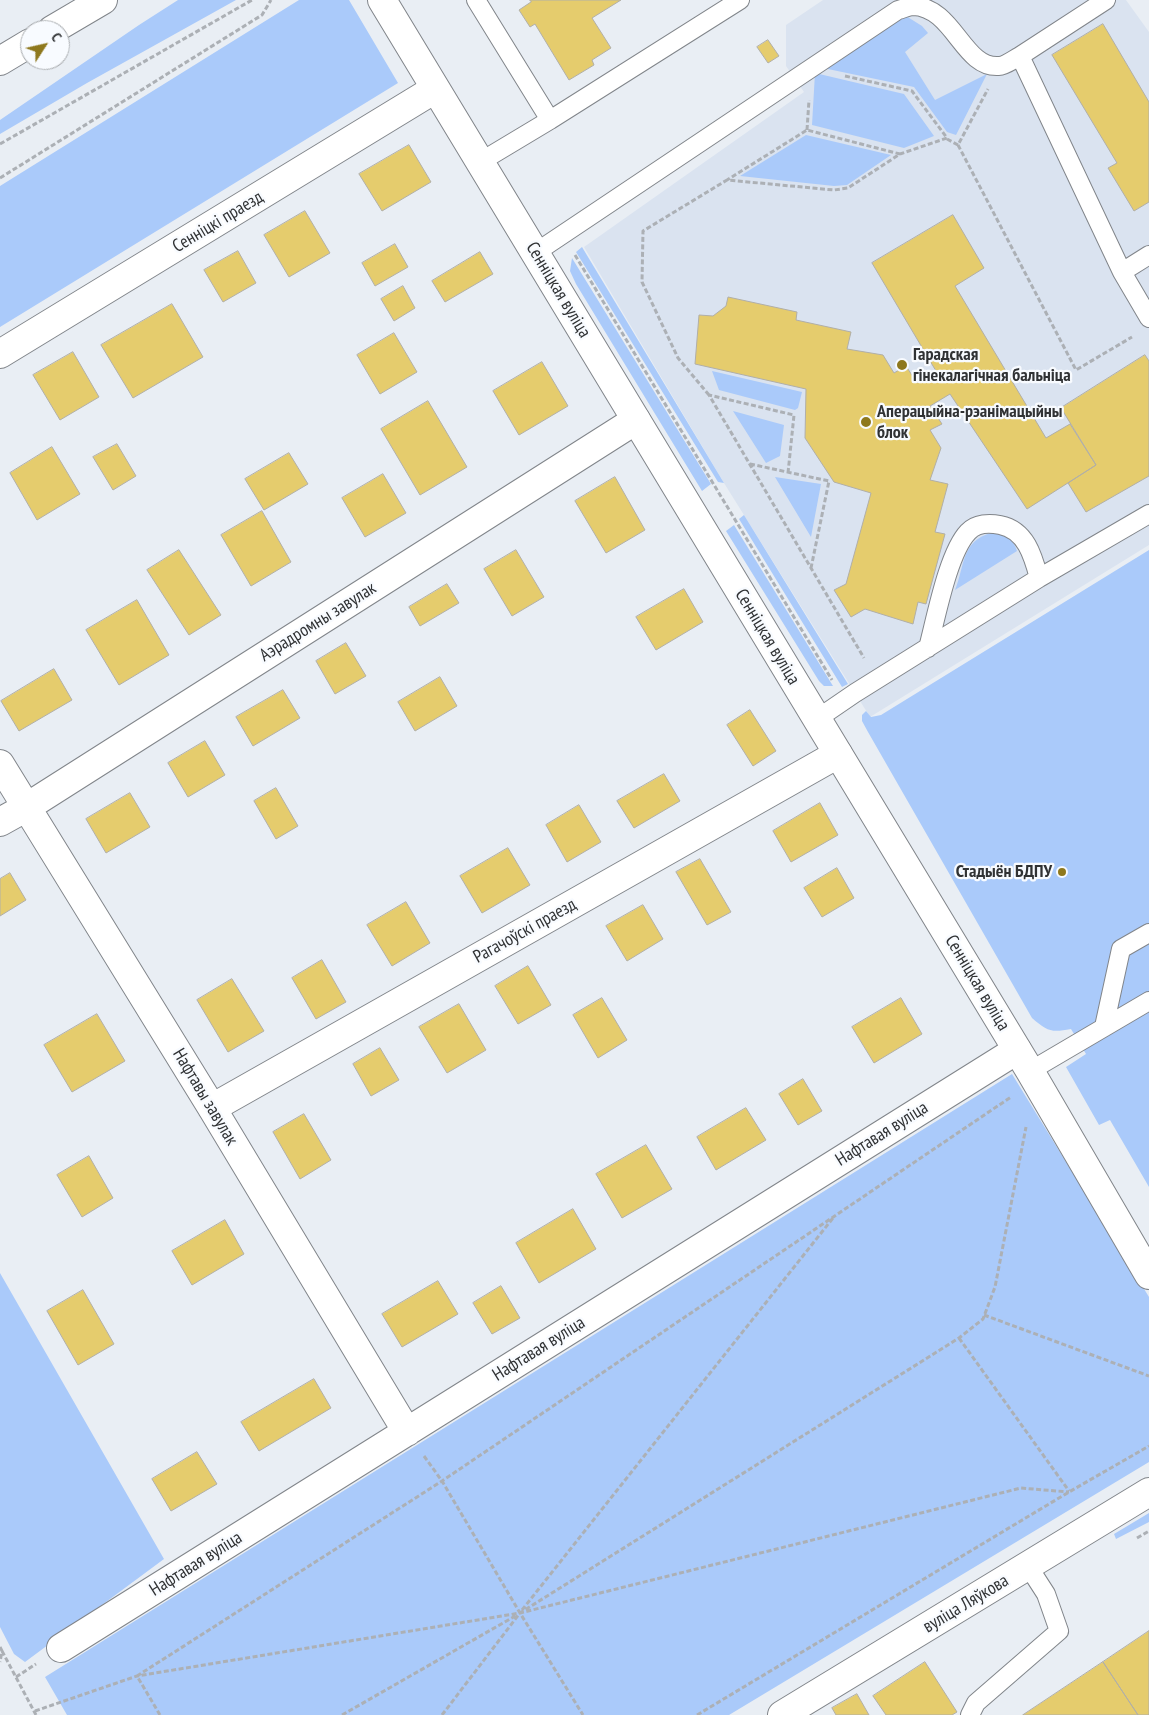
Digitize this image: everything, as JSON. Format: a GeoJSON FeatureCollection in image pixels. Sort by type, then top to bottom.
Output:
{"type":"FeatureCollection","features":[{"type":"Feature","properties":{"kind":"street"},"geometry":{"type":"LineString","coordinates":[[69,20],[103,0]]}},
{"type":"Feature","properties":{"kind":"street","name":"Сенніцкая вуліца"},"geometry":{"type":"LineString","coordinates":[[382,0],[1028,1067],[1149,1275]]}},
{"type":"Feature","properties":{"kind":"street"},"geometry":{"type":"LineString","coordinates":[[0,61],[20,49]]}},
{"type":"Feature","properties":{"kind":"street","name":"Сенніцкі праезд"},"geometry":{"type":"LineString","coordinates":[[0,354],[436,89]]}},
{"type":"Feature","properties":{"kind":"street","name":"Аэрадромны завулак"},"geometry":{"type":"LineString","coordinates":[[0,822],[27,807],[636,420]]}},
{"type":"Feature","properties":{"kind":"street","name":"Рагачоўскі праезд"},"geometry":{"type":"LineString","coordinates":[[212,1108],[838,754]]}},
{"type":"Feature","properties":{"kind":"street","name":"Нафтавы завулак"},"geometry":{"type":"LineString","coordinates":[[0,764],[212,1108],[407,1432]]}},
{"type":"Feature","properties":{"kind":"street","name":"Нафтавая вуліца"},"geometry":{"type":"LineString","coordinates":[[61,1648],[407,1432],[1028,1067]]}},
{"type":"Feature","properties":{"kind":"street","name":"вуліца Ляўкова"},"geometry":{"type":"LineString","coordinates":[[782,1715],[1149,1492]]}},
{"type":"Feature","properties":{"kind":"lane"},"geometry":{"type":"LineString","coordinates":[[476,0],[550,120]]}},
{"type":"Feature","properties":{"kind":"lane"},"geometry":{"type":"LineString","coordinates":[[480,162],[740,0]]}},
{"type":"Feature","properties":{"kind":"lane"},"geometry":{"type":"LineString","coordinates":[[536,253],[898,10],[912,6],[925,8],[940,16],[975,58],[986,65],[1000,66],[1020,56],[1106,0]]}},
{"type":"Feature","properties":{"kind":"lane"},"geometry":{"type":"LineString","coordinates":[[1020,56],[1122,272],[1149,318]]}},
{"type":"Feature","properties":{"kind":"lane"},"geometry":{"type":"LineString","coordinates":[[1122,272],[1149,255]]}},
{"type":"Feature","properties":{"kind":"lane"},"geometry":{"type":"LineString","coordinates":[[817,719],[1039,578],[1149,514]]}},
{"type":"Feature","properties":{"kind":"lane"},"geometry":{"type":"LineString","coordinates":[[928,648],[954,553],[968,531],[979,525],[992,523],[1006,526],[1015,531],[1028,546],[1039,578]]}},
{"type":"Feature","properties":{"kind":"lane"},"geometry":{"type":"LineString","coordinates":[[1104,1028],[1121,949],[1149,933]]}},
{"type":"Feature","properties":{"kind":"lane"},"geometry":{"type":"LineString","coordinates":[[1028,1067],[1104,1028],[1149,1001]]}},
{"type":"Feature","properties":{"kind":"lane"},"geometry":{"type":"LineString","coordinates":[[970,1715],[976,1703],[1059,1632],[1046,1594],[1028,1566]]}},
{"type":"Feature","properties":{"kind":"path"},"geometry":{"type":"LineString","coordinates":[[0,144],[252,0]]}},
{"type":"Feature","properties":{"kind":"path"},"geometry":{"type":"LineString","coordinates":[[0,178],[262,15],[271,0]]}},
{"type":"Feature","properties":{"kind":"path"},"geometry":{"type":"LineString","coordinates":[[958,145],[1000,66]]}},
{"type":"Feature","properties":{"kind":"path"},"geometry":{"type":"LineString","coordinates":[[807,130],[811,69],[912,91],[946,138],[958,145],[1076,370],[1134,336]]}},
{"type":"Feature","properties":{"kind":"path"},"geometry":{"type":"LineString","coordinates":[[876,680],[709,395],[678,358],[642,282],[643,232],[807,130],[900,154]]}},
{"type":"Feature","properties":{"kind":"path"},"geometry":{"type":"LineString","coordinates":[[727,180],[834,190],[848,188],[900,154],[946,138]]}},
{"type":"Feature","properties":{"kind":"path"},"geometry":{"type":"LineString","coordinates":[[709,395],[794,415],[788,472]]}},
{"type":"Feature","properties":{"kind":"path"},"geometry":{"type":"LineString","coordinates":[[750,464],[829,481],[811,569]]}},
{"type":"Feature","properties":{"kind":"path"},"geometry":{"type":"LineString","coordinates":[[137,1676],[442,1481],[835,1215],[1028,1067]]}},
{"type":"Feature","properties":{"kind":"path"},"geometry":{"type":"LineString","coordinates":[[342,1715],[520,1613],[959,1338],[983,1319],[995,1287],[1028,1067]]}},
{"type":"Feature","properties":{"kind":"path"},"geometry":{"type":"LineString","coordinates":[[442,1715],[520,1613],[835,1215]]}},
{"type":"Feature","properties":{"kind":"path"},"geometry":{"type":"LineString","coordinates":[[984,1315],[1149,1376]]}},
{"type":"Feature","properties":{"kind":"path"},"geometry":{"type":"LineString","coordinates":[[959,1338],[1069,1492]]}},
{"type":"Feature","properties":{"kind":"path"},"geometry":{"type":"LineString","coordinates":[[407,1432],[442,1481],[583,1715]]}},
{"type":"Feature","properties":{"kind":"path"},"geometry":{"type":"LineString","coordinates":[[697,1715],[1149,1446]]}},
{"type":"Feature","properties":{"kind":"path"},"geometry":{"type":"LineString","coordinates":[[0,1647],[36,1713],[137,1676],[520,1613],[1021,1488],[1069,1492]]}},
{"type":"Feature","properties":{"kind":"path"},"geometry":{"type":"LineString","coordinates":[[0,1662],[2,1652]]}},
{"type":"Feature","properties":{"kind":"path"},"geometry":{"type":"LineString","coordinates":[[137,1676],[160,1715]]}},
{"type":"Feature","properties":{"kind":"shaded area"},"geometry":{"type":"Polygon","coordinates":[[[178,0],[236,0],[0,134],[0,120],[178,0]]]}},
{"type":"Feature","properties":{"kind":"shaded area"},"geometry":{"type":"Polygon","coordinates":[[[299,0],[349,0],[398,83],[0,327],[0,186],[299,0]]]}},
{"type":"Feature","properties":{"kind":"shaded area","name":"Гарадская гінекалагічная бальніца"},"geometry":{"type":"Polygon","coordinates":[[[823,0],[1126,0],[1149,32],[1149,545],[870,717],[724,483],[584,247],[804,92],[786,66],[786,25],[823,0]]]}},
{"type":"Feature","properties":{"kind":"shaded area"},"geometry":{"type":"Polygon","coordinates":[[[906,16],[922,26],[928,33],[905,52],[935,100],[987,74],[956,135],[947,132],[914,87],[823,68],[906,16]]]}},
{"type":"Feature","properties":{"kind":"shaded area"},"geometry":{"type":"Polygon","coordinates":[[[815,73],[904,94],[934,136],[904,148],[812,125],[815,73]]]}},
{"type":"Feature","properties":{"kind":"shaded area"},"geometry":{"type":"Polygon","coordinates":[[[806,135],[891,155],[847,185],[834,186],[740,176],[806,135]]]}},
{"type":"Feature","properties":{"kind":"shaded area"},"geometry":{"type":"Polygon","coordinates":[[[582,247],[724,483],[718,482],[576,252],[582,247]]]}},
{"type":"Feature","properties":{"kind":"shaded area"},"geometry":{"type":"Polygon","coordinates":[[[572,258],[711,484],[702,491],[576,284],[570,271],[572,258]]]}},
{"type":"Feature","properties":{"kind":"shaded area"},"geometry":{"type":"Polygon","coordinates":[[[712,371],[802,392],[798,408],[795,410],[719,390],[712,371]]]}},
{"type":"Feature","properties":{"kind":"shaded area"},"geometry":{"type":"Polygon","coordinates":[[[733,411],[784,425],[780,456],[766,463],[733,411]]]}},
{"type":"Feature","properties":{"kind":"shaded area"},"geometry":{"type":"Polygon","coordinates":[[[775,477],[821,484],[811,537],[775,477]]]}},
{"type":"Feature","properties":{"kind":"shaded area"},"geometry":{"type":"Polygon","coordinates":[[[744,515],[848,684],[842,687],[739,519],[744,515]]]}},
{"type":"Feature","properties":{"kind":"shaded area"},"geometry":{"type":"Polygon","coordinates":[[[734,525],[833,686],[824,686],[819,681],[726,531],[734,525]]]}},
{"type":"Feature","properties":{"kind":"shaded area"},"geometry":{"type":"Polygon","coordinates":[[[991,533],[1008,537],[1017,551],[955,590],[969,548],[981,537],[991,533]]]}},
{"type":"Feature","properties":{"kind":"shaded area","name":"Стадыён БДПУ"},"geometry":{"type":"Polygon","coordinates":[[[1149,550],[1149,1187],[1110,1120],[1099,1125],[1066,1067],[1086,1054],[1071,1029],[1050,1030],[1032,1018],[868,732],[862,721],[862,715],[866,711],[871,717],[881,715],[1149,550]]]}},
{"type":"Feature","properties":{"kind":"shaded area"},"geometry":{"type":"Polygon","coordinates":[[[1012,1074],[1149,1297],[1149,1462],[729,1715],[67,1715],[45,1677],[1012,1074]]]}},
{"type":"Feature","properties":{"kind":"shaded area"},"geometry":{"type":"Polygon","coordinates":[[[0,1273],[164,1559],[25,1662],[14,1654],[0,1627],[0,1273]]]}},
{"type":"Feature","properties":{"kind":"shaded area"},"geometry":{"type":"Polygon","coordinates":[[[1149,1513],[1149,1522],[1116,1539],[1114,1534],[1149,1513]]]}},
{"type":"Feature","properties":{"kind":"building"},"geometry":{"type":"Polygon","coordinates":[[[530,0],[621,0],[592,18],[611,48],[592,60],[594,65],[569,80],[535,24],[530,27],[519,10],[531,2],[530,0]]]}},
{"type":"Feature","properties":{"kind":"building"},"geometry":{"type":"Polygon","coordinates":[[[1103,24],[1149,102],[1149,202],[1134,211],[1108,168],[1117,163],[1052,55],[1103,24]]]}},
{"type":"Feature","properties":{"kind":"building"},"geometry":{"type":"Polygon","coordinates":[[[768,40],[779,56],[768,63],[757,47],[768,40]]]}},
{"type":"Feature","properties":{"kind":"building"},"geometry":{"type":"Polygon","coordinates":[[[409,145],[431,182],[382,211],[359,174],[409,145]]]}},
{"type":"Feature","properties":{"kind":"building"},"geometry":{"type":"Polygon","coordinates":[[[305,211],[330,253],[289,277],[264,235],[305,211]]]}},
{"type":"Feature","properties":{"kind":"building"},"geometry":{"type":"Polygon","coordinates":[[[953,215],[984,268],[955,286],[1046,438],[1070,424],[1096,465],[1027,509],[950,394],[930,406],[942,424],[930,430],[941,448],[930,480],[948,484],[935,532],[945,534],[926,604],[918,602],[913,624],[865,609],[851,617],[834,590],[846,584],[871,493],[834,482],[805,438],[806,389],[695,364],[699,315],[713,316],[726,306],[728,297],[797,312],[796,320],[851,332],[847,349],[883,355],[894,373],[906,366],[917,383],[936,371],[872,263],[953,215]]]}},
{"type":"Feature","properties":{"kind":"building"},"geometry":{"type":"Polygon","coordinates":[[[395,244],[408,267],[375,286],[362,263],[395,244]]]}},
{"type":"Feature","properties":{"kind":"building"},"geometry":{"type":"Polygon","coordinates":[[[238,251],[256,283],[223,302],[204,270],[238,251]]]}},
{"type":"Feature","properties":{"kind":"building"},"geometry":{"type":"Polygon","coordinates":[[[480,252],[493,274],[445,302],[432,281],[480,252]]]}},
{"type":"Feature","properties":{"kind":"building"},"geometry":{"type":"Polygon","coordinates":[[[403,286],[415,308],[394,321],[381,299],[403,286]]]}},
{"type":"Feature","properties":{"kind":"building"},"geometry":{"type":"Polygon","coordinates":[[[172,304],[203,357],[133,398],[101,345],[172,304]]]}},
{"type":"Feature","properties":{"kind":"building"},"geometry":{"type":"Polygon","coordinates":[[[394,333],[417,372],[380,394],[357,355],[394,333]]]}},
{"type":"Feature","properties":{"kind":"building"},"geometry":{"type":"Polygon","coordinates":[[[73,352],[99,397],[60,420],[33,375],[73,352]]]}},
{"type":"Feature","properties":{"kind":"building"},"geometry":{"type":"Polygon","coordinates":[[[1145,355],[1149,361],[1149,476],[1086,512],[1068,483],[1096,465],[1061,408],[1145,355]]]}},
{"type":"Feature","properties":{"kind":"building"},"geometry":{"type":"Polygon","coordinates":[[[542,362],[568,406],[519,435],[493,391],[542,362]]]}},
{"type":"Feature","properties":{"kind":"building"},"geometry":{"type":"Polygon","coordinates":[[[428,401],[467,467],[420,495],[381,429],[428,401]]]}},
{"type":"Feature","properties":{"kind":"building"},"geometry":{"type":"Polygon","coordinates":[[[117,444],[136,476],[113,490],[93,457],[117,444]]]}},
{"type":"Feature","properties":{"kind":"building"},"geometry":{"type":"Polygon","coordinates":[[[52,447],[80,494],[37,520],[10,473],[52,447]]]}},
{"type":"Feature","properties":{"kind":"building"},"geometry":{"type":"Polygon","coordinates":[[[289,453],[308,484],[264,510],[245,479],[289,453]]]}},
{"type":"Feature","properties":{"kind":"building"},"geometry":{"type":"Polygon","coordinates":[[[383,474],[406,513],[365,537],[342,498],[383,474]]]}},
{"type":"Feature","properties":{"kind":"building"},"geometry":{"type":"Polygon","coordinates":[[[615,477],[645,530],[606,553],[575,501],[615,477]]]}},
{"type":"Feature","properties":{"kind":"building"},"geometry":{"type":"Polygon","coordinates":[[[262,511],[291,562],[251,586],[221,535],[262,511]]]}},
{"type":"Feature","properties":{"kind":"building"},"geometry":{"type":"Polygon","coordinates":[[[179,550],[221,615],[189,635],[147,570],[179,550]]]}},
{"type":"Feature","properties":{"kind":"building"},"geometry":{"type":"Polygon","coordinates":[[[516,550],[544,597],[512,616],[484,569],[516,550]]]}},
{"type":"Feature","properties":{"kind":"building"},"geometry":{"type":"Polygon","coordinates":[[[447,584],[459,603],[420,626],[409,607],[447,584]]]}},
{"type":"Feature","properties":{"kind":"building"},"geometry":{"type":"Polygon","coordinates":[[[684,589],[703,622],[656,650],[636,617],[684,589]]]}},
{"type":"Feature","properties":{"kind":"building"},"geometry":{"type":"Polygon","coordinates":[[[137,600],[169,655],[119,685],[86,630],[137,600]]]}},
{"type":"Feature","properties":{"kind":"building"},"geometry":{"type":"Polygon","coordinates":[[[346,643],[366,676],[335,694],[316,661],[346,643]]]}},
{"type":"Feature","properties":{"kind":"building"},"geometry":{"type":"Polygon","coordinates":[[[54,669],[72,700],[19,731],[1,701],[54,669]]]}},
{"type":"Feature","properties":{"kind":"building"},"geometry":{"type":"Polygon","coordinates":[[[440,677],[457,706],[415,731],[398,702],[440,677]]]}},
{"type":"Feature","properties":{"kind":"building"},"geometry":{"type":"Polygon","coordinates":[[[283,690],[300,718],[253,746],[236,717],[283,690]]]}},
{"type":"Feature","properties":{"kind":"building"},"geometry":{"type":"Polygon","coordinates":[[[750,710],[776,751],[753,766],[727,725],[750,710]]]}},
{"type":"Feature","properties":{"kind":"building"},"geometry":{"type":"Polygon","coordinates":[[[205,741],[225,775],[188,797],[168,763],[205,741]]]}},
{"type":"Feature","properties":{"kind":"building"},"geometry":{"type":"Polygon","coordinates":[[[664,774],[680,801],[634,828],[617,801],[664,774]]]}},
{"type":"Feature","properties":{"kind":"building"},"geometry":{"type":"Polygon","coordinates":[[[276,788],[298,826],[276,839],[254,801],[276,788]]]}},
{"type":"Feature","properties":{"kind":"building"},"geometry":{"type":"Polygon","coordinates":[[[130,793],[150,827],[106,853],[86,819],[130,793]]]}},
{"type":"Feature","properties":{"kind":"building"},"geometry":{"type":"Polygon","coordinates":[[[820,803],[838,835],[791,862],[773,831],[820,803]]]}},
{"type":"Feature","properties":{"kind":"building"},"geometry":{"type":"Polygon","coordinates":[[[579,805],[601,842],[567,862],[546,825],[579,805]]]}},
{"type":"Feature","properties":{"kind":"building"},"geometry":{"type":"Polygon","coordinates":[[[508,848],[530,885],[482,913],[460,876],[508,848]]]}},
{"type":"Feature","properties":{"kind":"building"},"geometry":{"type":"Polygon","coordinates":[[[700,859],[731,912],[707,925],[676,872],[700,859]]]}},
{"type":"Feature","properties":{"kind":"building"},"geometry":{"type":"Polygon","coordinates":[[[837,868],[854,898],[822,917],[804,888],[837,868]]]}},
{"type":"Feature","properties":{"kind":"building"},"geometry":{"type":"Polygon","coordinates":[[[10,873],[26,900],[0,916],[0,879],[10,873]]]}},
{"type":"Feature","properties":{"kind":"building"},"geometry":{"type":"Polygon","coordinates":[[[406,902],[430,943],[392,966],[367,925],[406,902]]]}},
{"type":"Feature","properties":{"kind":"building"},"geometry":{"type":"Polygon","coordinates":[[[643,905],[663,939],[627,961],[606,926],[643,905]]]}},
{"type":"Feature","properties":{"kind":"building"},"geometry":{"type":"Polygon","coordinates":[[[322,960],[346,1002],[316,1019],[292,978],[322,960]]]}},
{"type":"Feature","properties":{"kind":"building"},"geometry":{"type":"Polygon","coordinates":[[[528,966],[551,1005],[518,1024],[495,986],[528,966]]]}},
{"type":"Feature","properties":{"kind":"building"},"geometry":{"type":"Polygon","coordinates":[[[232,979],[264,1031],[228,1052],[197,1000],[232,979]]]}},
{"type":"Feature","properties":{"kind":"building"},"geometry":{"type":"Polygon","coordinates":[[[602,998],[627,1040],[598,1058],[573,1015],[602,998]]]}},
{"type":"Feature","properties":{"kind":"building"},"geometry":{"type":"Polygon","coordinates":[[[901,998],[922,1034],[874,1063],[852,1027],[901,998]]]}},
{"type":"Feature","properties":{"kind":"building"},"geometry":{"type":"Polygon","coordinates":[[[459,1004],[486,1050],[447,1073],[419,1027],[459,1004]]]}},
{"type":"Feature","properties":{"kind":"building"},"geometry":{"type":"Polygon","coordinates":[[[97,1014],[125,1061],[72,1092],[44,1045],[97,1014]]]}},
{"type":"Feature","properties":{"kind":"building"},"geometry":{"type":"Polygon","coordinates":[[[380,1048],[399,1080],[371,1096],[353,1064],[380,1048]]]}},
{"type":"Feature","properties":{"kind":"building"},"geometry":{"type":"Polygon","coordinates":[[[803,1079],[822,1111],[798,1125],[779,1094],[803,1079]]]}},
{"type":"Feature","properties":{"kind":"building"},"geometry":{"type":"Polygon","coordinates":[[[746,1108],[766,1140],[716,1170],[697,1137],[746,1108]]]}},
{"type":"Feature","properties":{"kind":"building"},"geometry":{"type":"Polygon","coordinates":[[[304,1114],[331,1160],[300,1179],[273,1132],[304,1114]]]}},
{"type":"Feature","properties":{"kind":"building"},"geometry":{"type":"Polygon","coordinates":[[[646,1145],[672,1189],[622,1218],[596,1174],[646,1145]]]}},
{"type":"Feature","properties":{"kind":"building"},"geometry":{"type":"Polygon","coordinates":[[[89,1156],[113,1198],[82,1217],[57,1175],[89,1156]]]}},
{"type":"Feature","properties":{"kind":"building"},"geometry":{"type":"Polygon","coordinates":[[[573,1209],[596,1249],[539,1283],[516,1243],[573,1209]]]}},
{"type":"Feature","properties":{"kind":"building"},"geometry":{"type":"Polygon","coordinates":[[[225,1220],[244,1254],[192,1285],[172,1251],[225,1220]]]}},
{"type":"Feature","properties":{"kind":"building"},"geometry":{"type":"Polygon","coordinates":[[[438,1281],[458,1314],[402,1347],[382,1314],[438,1281]]]}},
{"type":"Feature","properties":{"kind":"building"},"geometry":{"type":"Polygon","coordinates":[[[501,1286],[520,1318],[492,1334],[473,1303],[501,1286]]]}},
{"type":"Feature","properties":{"kind":"building"},"geometry":{"type":"Polygon","coordinates":[[[83,1290],[114,1344],[78,1365],[47,1311],[83,1290]]]}},
{"type":"Feature","properties":{"kind":"building"},"geometry":{"type":"Polygon","coordinates":[[[314,1379],[331,1408],[259,1451],[241,1422],[314,1379]]]}},
{"type":"Feature","properties":{"kind":"building"},"geometry":{"type":"Polygon","coordinates":[[[197,1452],[217,1484],[171,1511],[152,1479],[197,1452]]]}},
{"type":"Feature","properties":{"kind":"building"},"geometry":{"type":"Polygon","coordinates":[[[1149,1631],[1149,1715],[1138,1715],[1103,1662],[1149,1631]]]}},
{"type":"Feature","properties":{"kind":"building"},"geometry":{"type":"Polygon","coordinates":[[[925,1662],[957,1712],[952,1715],[886,1715],[873,1696],[925,1662]]]}},
{"type":"Feature","properties":{"kind":"building"},"geometry":{"type":"Polygon","coordinates":[[[1103,1662],[1138,1715],[1023,1715],[1103,1662]]]}},
{"type":"Feature","properties":{"kind":"building"},"geometry":{"type":"Polygon","coordinates":[[[857,1694],[869,1715],[836,1715],[832,1708],[857,1694]]]}},
{"type":"Feature","properties":{"kind":"place","name":"Гарадская гінекалагічная бальніца"},"geometry":{"type":"Point","coordinates":[902,365]}},
{"type":"Feature","properties":{"kind":"place","name":"Аперацыйна-рэанімацыйны блок"},"geometry":{"type":"Point","coordinates":[866,422]}},
{"type":"Feature","properties":{"kind":"place","name":"Стадыён БДПУ"},"geometry":{"type":"Point","coordinates":[1062,872]}}]}
